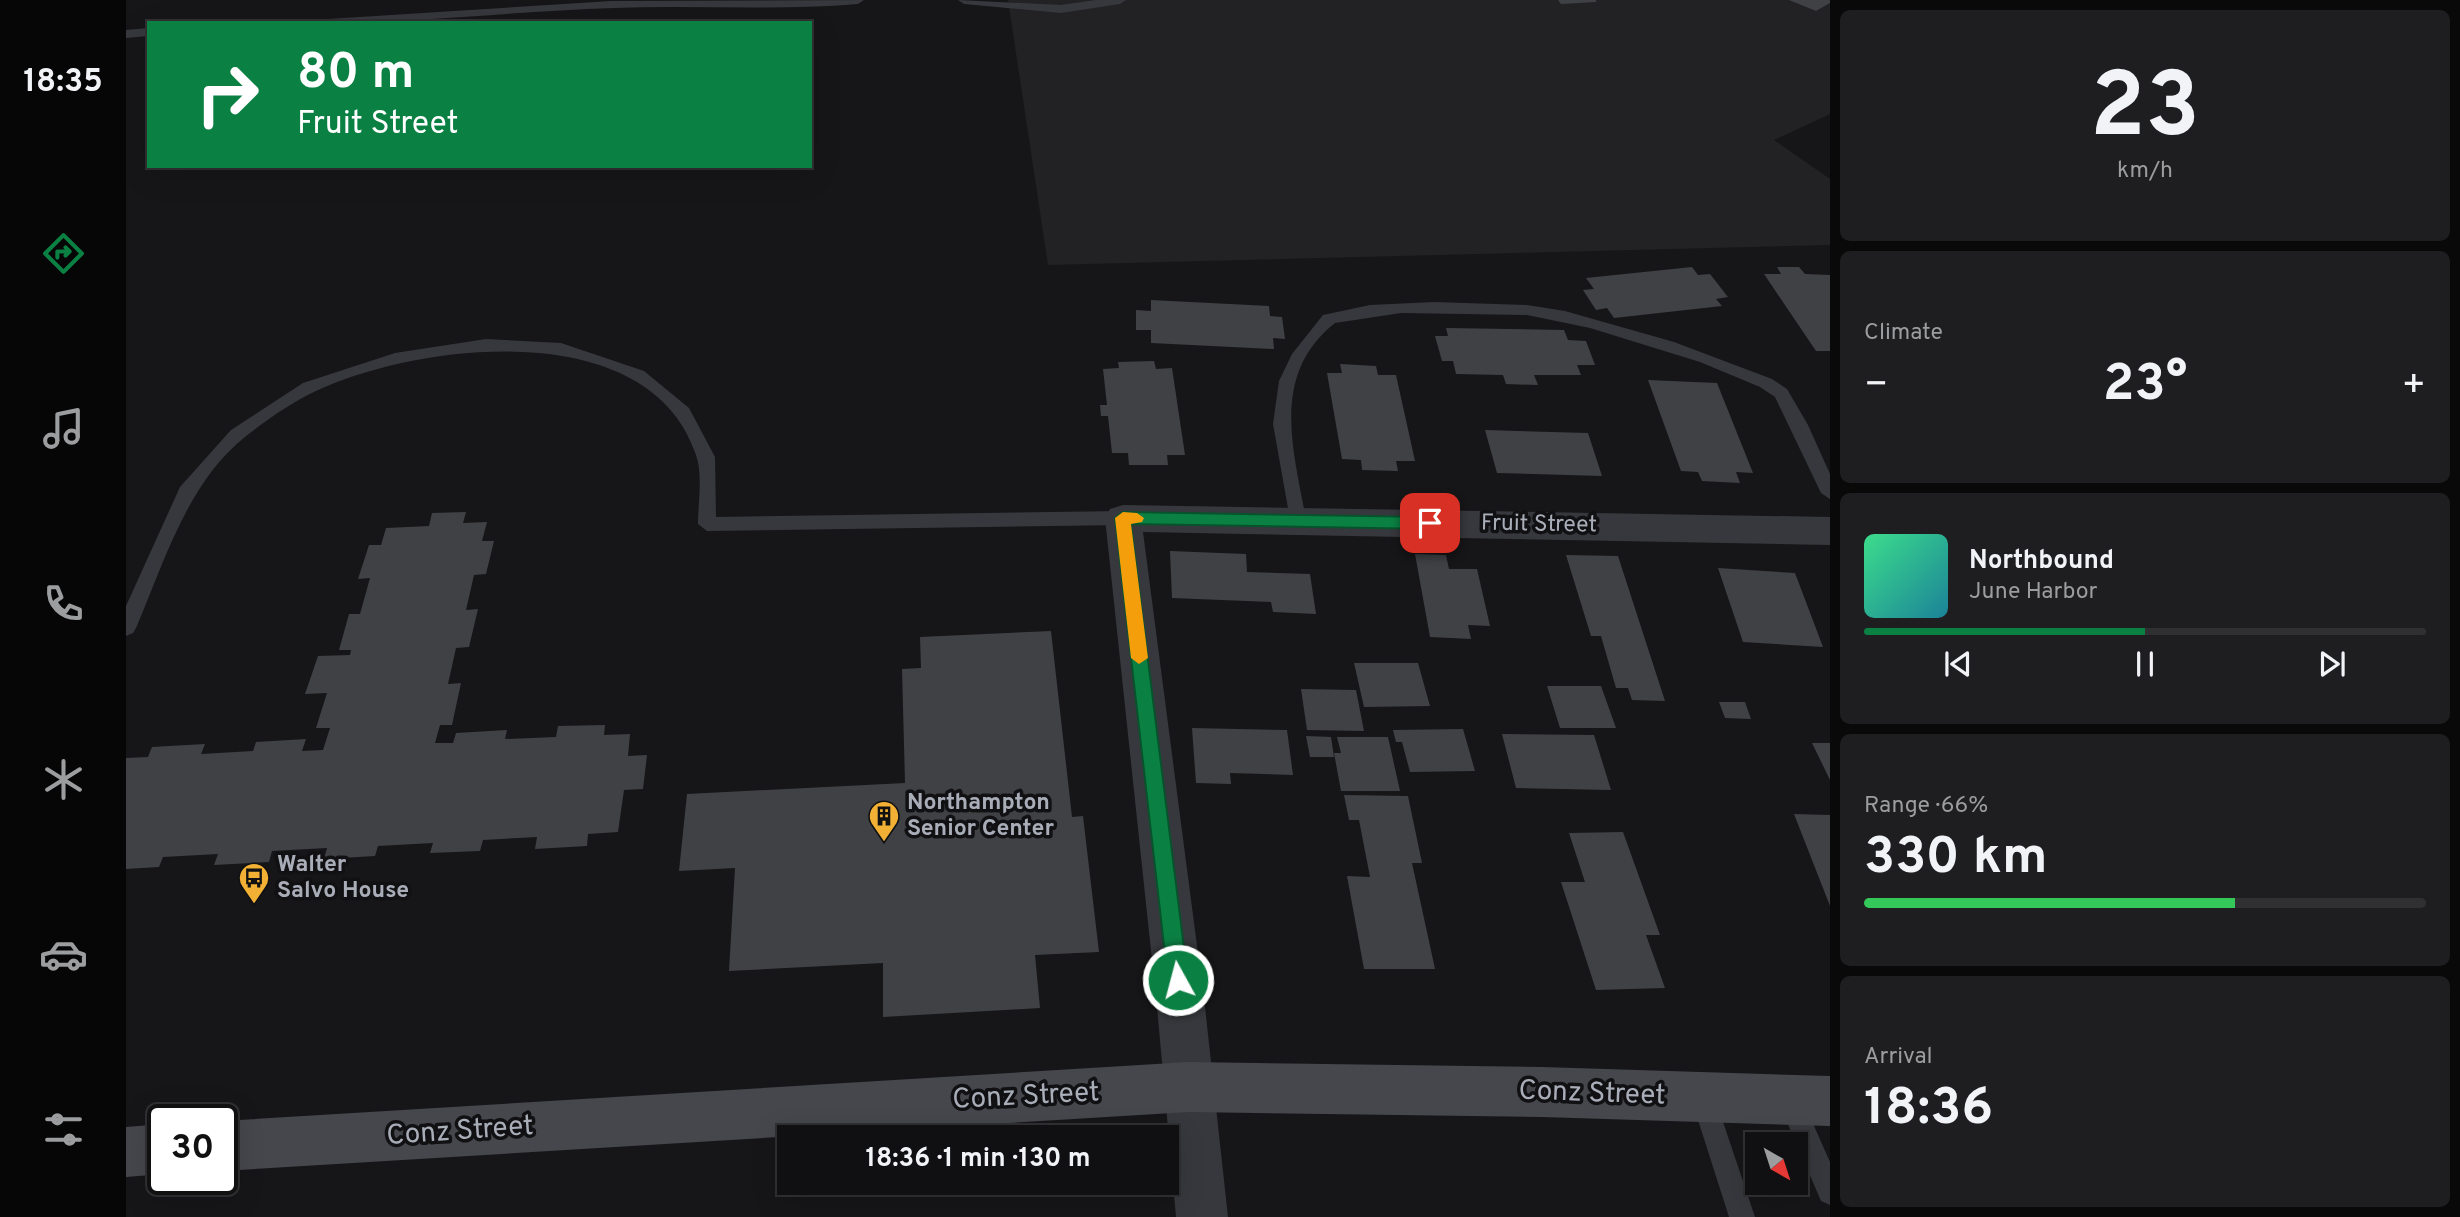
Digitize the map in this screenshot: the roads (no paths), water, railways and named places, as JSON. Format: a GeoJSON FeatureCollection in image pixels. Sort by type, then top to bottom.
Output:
{"type":"FeatureCollection","features":[{"type":"Feature","properties":{"kind":"main road","name":"Conz Street"},"geometry":{"type":"LineString","coordinates":[[238,1145],[1189,1087],[1810,1100]]}},
{"type":"Feature","properties":{"kind":"main road"},"geometry":{"type":"LineString","coordinates":[[126,1152],[147,1150]]}},
{"type":"Feature","properties":{"kind":"street","name":"Fruit Street"},"geometry":{"type":"LineString","coordinates":[[1123,518],[1830,531]]}},
{"type":"Feature","properties":{"kind":"street"},"geometry":{"type":"LineString","coordinates":[[1123,518],[1202,1217]]}},
{"type":"Feature","properties":{"kind":"lane"},"geometry":{"type":"LineString","coordinates":[[352,21],[510,8],[699,2],[807,6],[858,0]]}},
{"type":"Feature","properties":{"kind":"lane"},"geometry":{"type":"LineString","coordinates":[[964,0],[1061,9],[1120,0]]}},
{"type":"Feature","properties":{"kind":"lane"},"geometry":{"type":"LineString","coordinates":[[126,34],[147,33]]}},
{"type":"Feature","properties":{"kind":"lane"},"geometry":{"type":"LineString","coordinates":[[1297,520],[1282,441],[1279,403],[1289,372],[1314,334],[1329,319],[1359,310],[1399,307],[1546,312],[1750,374],[1782,393],[1830,493]]}},
{"type":"Feature","properties":{"kind":"lane"},"geometry":{"type":"LineString","coordinates":[[126,628],[189,487],[237,434],[309,387],[395,358],[486,344],[561,348],[638,376],[683,412],[706,457],[707,524],[1123,518]]}},
{"type":"Feature","properties":{"kind":"lane"},"geometry":{"type":"LineString","coordinates":[[1703,1097],[1742,1217]]}},
{"type":"Feature","properties":{"kind":"lane"},"geometry":{"type":"LineString","coordinates":[[1810,1100],[1830,1192]]}},
{"type":"Feature","properties":{"kind":"place","name":"Northampton Senior Center"},"geometry":{"type":"Point","coordinates":[884,843]}},
{"type":"Feature","properties":{"kind":"place","name":"Walter Salvo House"},"geometry":{"type":"Point","coordinates":[254,905]}}]}
